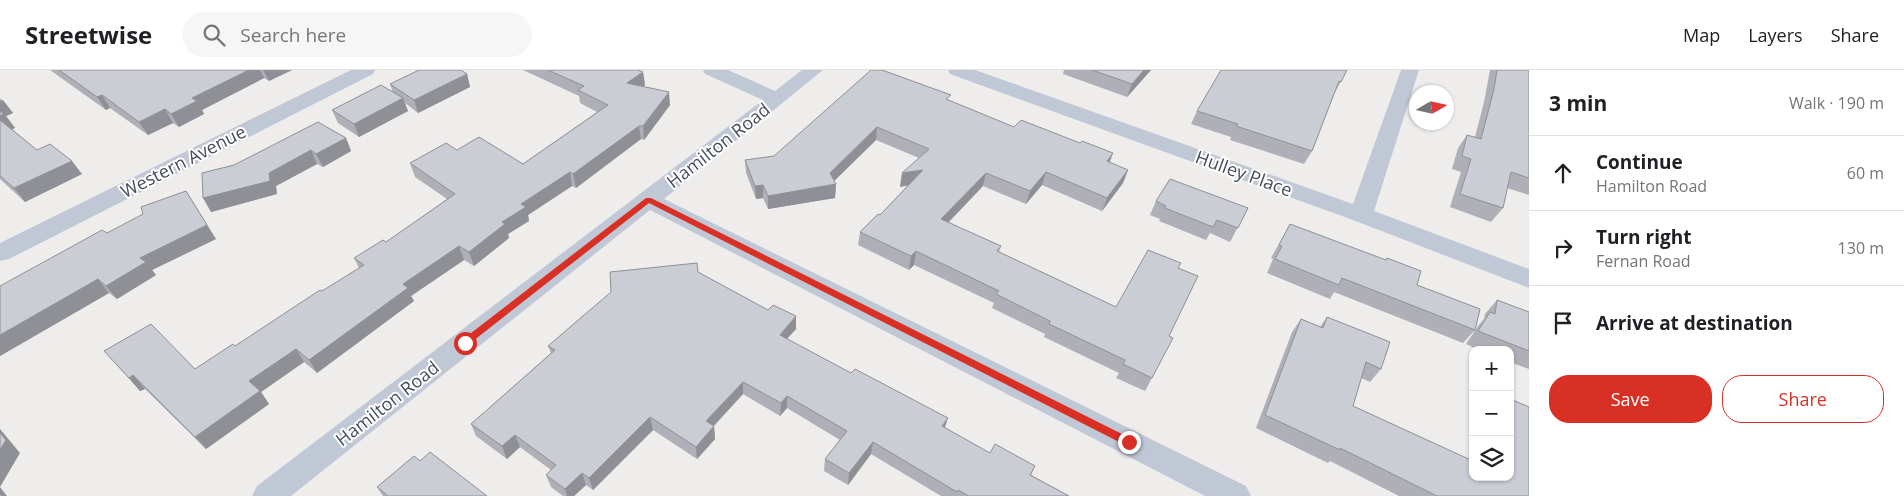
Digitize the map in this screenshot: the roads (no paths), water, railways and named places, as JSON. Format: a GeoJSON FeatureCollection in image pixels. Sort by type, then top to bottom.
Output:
{"type":"FeatureCollection","features":[{"type":"Feature","properties":{"kind":"street","name":"Western Avenue"},"geometry":{"type":"LineString","coordinates":[[0,253],[366,70]]}},
{"type":"Feature","properties":{"kind":"street"},"geometry":{"type":"LineString","coordinates":[[712,70],[777,99]]}},
{"type":"Feature","properties":{"kind":"street","name":"Hamilton Road"},"geometry":{"type":"LineString","coordinates":[[268,496],[814,70]]}},
{"type":"Feature","properties":{"kind":"street","name":"Hulley Place"},"geometry":{"type":"LineString","coordinates":[[957,70],[1361,215],[1529,279]]}},
{"type":"Feature","properties":{"kind":"street"},"geometry":{"type":"LineString","coordinates":[[1361,215],[1410,70]]}},
{"type":"Feature","properties":{"kind":"street"},"geometry":{"type":"LineString","coordinates":[[648,200],[1235,496]]}}]}
